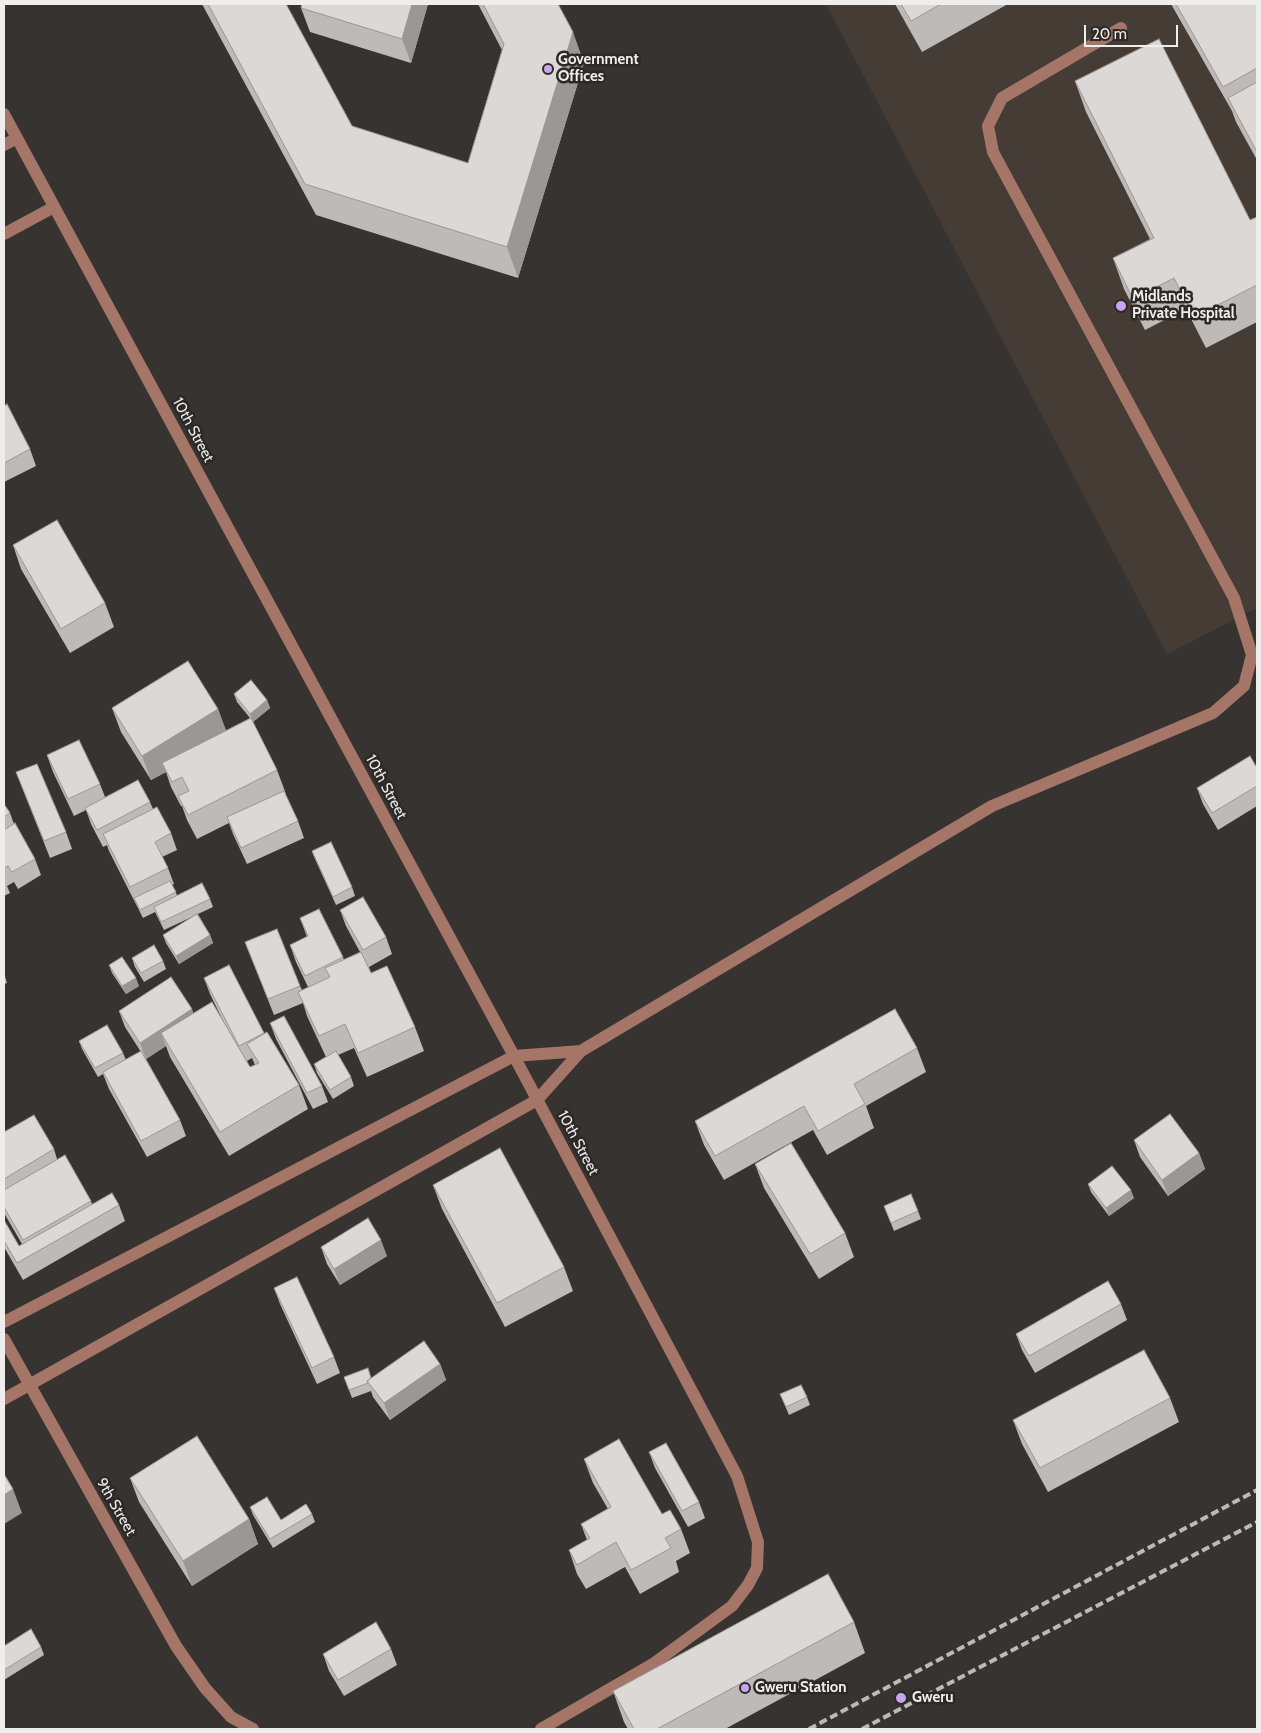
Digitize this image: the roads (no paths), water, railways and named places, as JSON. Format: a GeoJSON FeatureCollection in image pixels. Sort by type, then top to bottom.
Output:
{"type":"FeatureCollection","features":[{"type":"Feature","properties":{"kind":"street"},"geometry":{"type":"LineString","coordinates":[[1121,28],[1002,98],[988,126],[993,152],[1234,598],[1252,655],[1244,686]]}},
{"type":"Feature","properties":{"kind":"street","name":"10th Street"},"geometry":{"type":"LineString","coordinates":[[4,114],[514,1056],[737,1476],[758,1542],[757,1568],[748,1585],[732,1606],[653,1664],[541,1729]]}},
{"type":"Feature","properties":{"kind":"street"},"geometry":{"type":"LineString","coordinates":[[4,145],[16,138]]}},
{"type":"Feature","properties":{"kind":"street"},"geometry":{"type":"LineString","coordinates":[[4,234],[54,207]]}},
{"type":"Feature","properties":{"kind":"street"},"geometry":{"type":"LineString","coordinates":[[4,1399],[537,1100],[581,1051],[992,806],[1213,712],[1244,686],[1257,678]]}},
{"type":"Feature","properties":{"kind":"street"},"geometry":{"type":"LineString","coordinates":[[4,1322],[514,1056],[581,1051]]}},
{"type":"Feature","properties":{"kind":"street","name":"9th Street"},"geometry":{"type":"LineString","coordinates":[[4,1339],[28,1385],[176,1646],[205,1688],[231,1716],[253,1729]]}},
{"type":"Feature","properties":{"kind":"railway"},"geometry":{"type":"LineString","coordinates":[[809,1729],[1257,1490]]}},
{"type":"Feature","properties":{"kind":"railway"},"geometry":{"type":"LineString","coordinates":[[862,1729],[1257,1522]]}},
{"type":"Feature","properties":{"kind":"place","name":"Government Offices"},"geometry":{"type":"Point","coordinates":[548,69]}},
{"type":"Feature","properties":{"kind":"place","name":"Midlands Private Hospital"},"geometry":{"type":"Point","coordinates":[1121,306]}},
{"type":"Feature","properties":{"kind":"place","name":"Gweru Station"},"geometry":{"type":"Point","coordinates":[745,1688]}},
{"type":"Feature","properties":{"kind":"place","name":"Gweru"},"geometry":{"type":"Point","coordinates":[901,1698]}}]}
